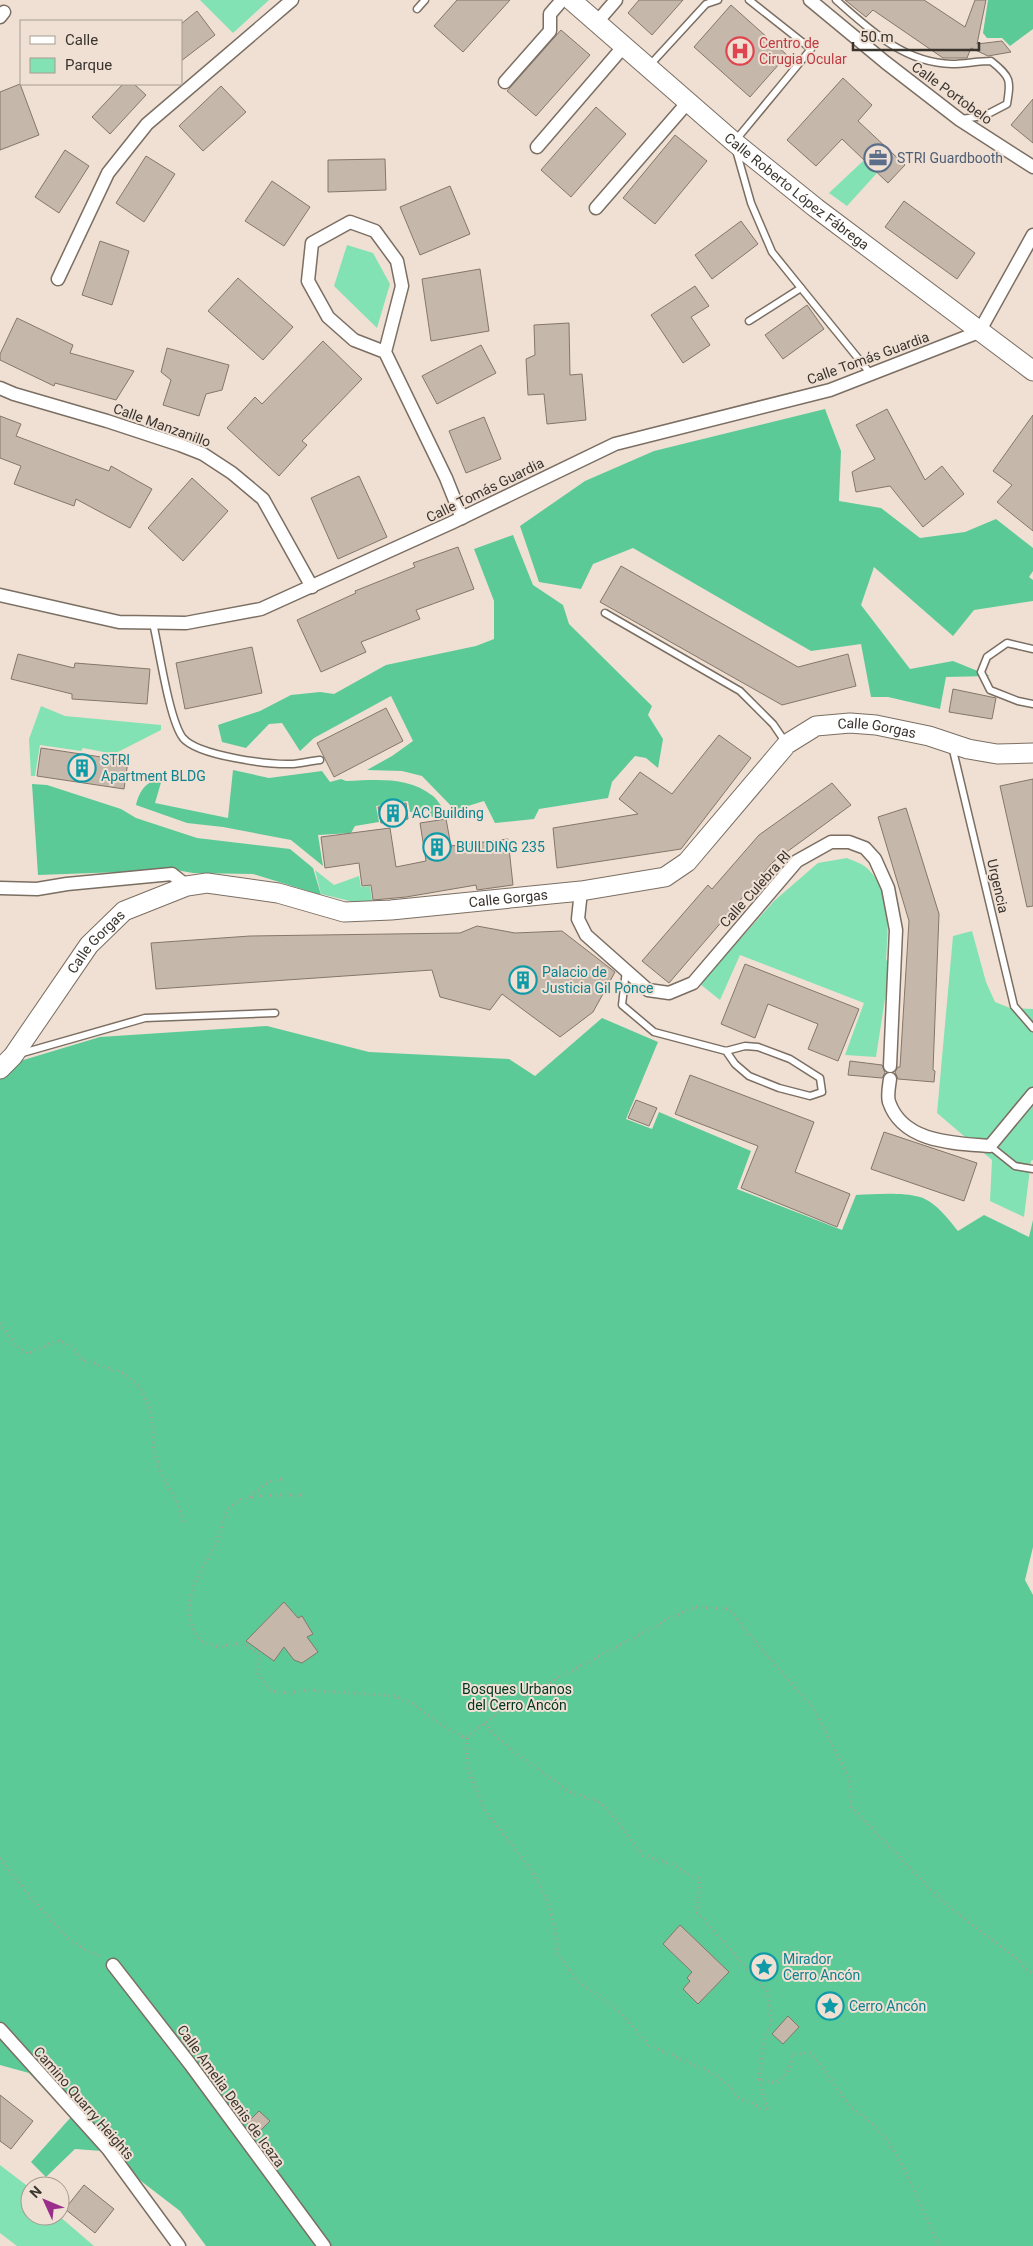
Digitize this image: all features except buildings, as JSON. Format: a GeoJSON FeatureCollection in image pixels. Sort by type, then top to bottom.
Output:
{"type":"FeatureCollection","features":[{"type":"Feature","properties":{"kind":"street"},"geometry":{"type":"LineString","coordinates":[[58,279],[108,173],[147,124],[292,0]]}},
{"type":"Feature","properties":{"kind":"street"},"geometry":{"type":"LineString","coordinates":[[506,82],[550,31],[550,14],[562,0]]}},
{"type":"Feature","properties":{"kind":"street","name":"Calle Roberto López Fábrega"},"geometry":{"type":"LineString","coordinates":[[571,0],[734,142],[816,208],[1033,371]]}},
{"type":"Feature","properties":{"kind":"street"},"geometry":{"type":"LineString","coordinates":[[596,22],[616,0]]}},
{"type":"Feature","properties":{"kind":"street","name":"Calle Portobelo"},"geometry":{"type":"LineString","coordinates":[[810,0],[885,62],[960,120],[1033,167]]}},
{"type":"Feature","properties":{"kind":"street"},"geometry":{"type":"LineString","coordinates":[[536,147],[624,46]]}},
{"type":"Feature","properties":{"kind":"street"},"geometry":{"type":"LineString","coordinates":[[596,208],[688,102]]}},
{"type":"Feature","properties":{"kind":"street"},"geometry":{"type":"LineString","coordinates":[[385,352],[354,340],[328,317],[308,281],[312,243],[350,222],[375,231],[397,260],[402,286],[385,352],[446,478],[462,518]]}},
{"type":"Feature","properties":{"kind":"street"},"geometry":{"type":"LineString","coordinates":[[979,332],[1033,235]]}},
{"type":"Feature","properties":{"kind":"street","name":"Calle Tomás Guardia"},"geometry":{"type":"LineString","coordinates":[[0,595],[119,622],[186,624],[261,609],[462,518],[615,444],[830,390],[979,332]]}},
{"type":"Feature","properties":{"kind":"street","name":"Calle Manzanillo"},"geometry":{"type":"LineString","coordinates":[[0,388],[14,394],[107,421],[210,458],[232,473],[263,499],[312,587]]}},
{"type":"Feature","properties":{"kind":"street","name":"Calle Gorgas"},"geometry":{"type":"LineString","coordinates":[[6,1062],[89,945],[124,911],[187,886],[207,883],[278,893],[344,912],[400,910],[581,891],[665,877],[687,862],[787,744],[816,726],[850,723],[899,730],[997,754],[1033,753]]}},
{"type":"Feature","properties":{"kind":"street","name":"Calle Culebra Rl"},"geometry":{"type":"LineString","coordinates":[[581,891],[578,919],[586,935],[648,990],[669,993],[693,983],[797,861],[831,842],[848,842],[865,848],[875,859],[888,888],[896,930],[890,1066]]}},
{"type":"Feature","properties":{"kind":"street"},"geometry":{"type":"LineString","coordinates":[[0,888],[37,889],[67,884],[172,874],[187,886]]}},
{"type":"Feature","properties":{"kind":"street"},"geometry":{"type":"LineString","coordinates":[[890,1079],[889,1101],[899,1122],[914,1132],[941,1141],[990,1146],[1033,1094]]}},
{"type":"Feature","properties":{"kind":"street","name":"Calle Amelia Denis de Icaza"},"geometry":{"type":"LineString","coordinates":[[113,1965],[190,2064],[324,2246]]}},
{"type":"Feature","properties":{"kind":"street","name":"Camino Quarry Heights"},"geometry":{"type":"LineString","coordinates":[[0,2029],[108,2149],[179,2246]]}},
{"type":"Feature","properties":{"kind":"lane"},"geometry":{"type":"LineString","coordinates":[[417,9],[425,0]]}},
{"type":"Feature","properties":{"kind":"lane"},"geometry":{"type":"LineString","coordinates":[[648,67],[706,4],[718,0]]}},
{"type":"Feature","properties":{"kind":"lane"},"geometry":{"type":"LineString","coordinates":[[749,0],[811,49],[734,142],[751,203],[772,252],[870,373]]}},
{"type":"Feature","properties":{"kind":"lane"},"geometry":{"type":"LineString","coordinates":[[836,0],[878,37],[908,54],[926,61],[952,64],[991,62],[1005,72],[1010,82],[1007,104],[984,116],[960,120]]}},
{"type":"Feature","properties":{"kind":"lane"},"geometry":{"type":"LineString","coordinates":[[749,321],[801,288]]}},
{"type":"Feature","properties":{"kind":"lane"},"geometry":{"type":"LineString","coordinates":[[605,613],[740,691],[773,724],[787,744]]}},
{"type":"Feature","properties":{"kind":"lane"},"geometry":{"type":"LineString","coordinates":[[153,623],[174,722],[183,738],[198,749],[220,756],[292,764],[320,760]]}},
{"type":"Feature","properties":{"kind":"lane"},"geometry":{"type":"LineString","coordinates":[[1033,649],[1007,643],[987,657],[981,672],[990,690],[1033,704]]}},
{"type":"Feature","properties":{"kind":"lane","name":"Urgencia"},"geometry":{"type":"LineString","coordinates":[[951,744],[1014,1006],[1033,1028]]}},
{"type":"Feature","properties":{"kind":"lane"},"geometry":{"type":"LineString","coordinates":[[626,970],[622,1005],[654,1032],[726,1051],[745,1046],[758,1047],[790,1059],[820,1078],[822,1092],[810,1096],[778,1088],[749,1076],[735,1064],[726,1051]]}},
{"type":"Feature","properties":{"kind":"lane"},"geometry":{"type":"LineString","coordinates":[[6,1062],[145,1018],[275,1013]]}},
{"type":"Feature","properties":{"kind":"lane"},"geometry":{"type":"LineString","coordinates":[[990,1146],[1015,1166],[1033,1169]]}},
{"type":"Feature","properties":{"kind":"path"},"geometry":{"type":"LineString","coordinates":[[0,1323],[16,1346],[27,1354],[59,1340],[73,1347],[81,1359],[123,1373],[141,1389],[150,1409],[153,1424],[153,1446],[160,1471],[177,1502],[184,1522]]}},
{"type":"Feature","properties":{"kind":"path"},"geometry":{"type":"LineString","coordinates":[[252,1498],[259,1487],[273,1480],[284,1479]]}},
{"type":"Feature","properties":{"kind":"path"},"geometry":{"type":"LineString","coordinates":[[301,1495],[240,1500],[223,1516],[216,1544],[203,1564],[191,1590],[188,1618],[199,1638],[217,1648],[239,1643],[247,1645],[259,1655],[258,1674],[271,1691],[290,1693],[306,1690],[395,1696],[415,1705],[456,1734],[467,1738]]}},
{"type":"Feature","properties":{"kind":"path"},"geometry":{"type":"LineString","coordinates":[[467,1738],[508,1705],[636,1635],[695,1607],[729,1610],[814,1709],[850,1780],[851,1807],[940,1899],[1018,1960],[1033,1976]]}},
{"type":"Feature","properties":{"kind":"path"},"geometry":{"type":"LineString","coordinates":[[467,1738],[467,1766],[484,1809],[532,1872],[547,1899],[554,1924],[558,1954],[576,1979],[618,2010],[649,2045],[717,2075],[740,2098],[768,2111],[759,2079],[764,2041],[772,2022],[767,1991],[697,1912],[700,1880],[671,1864],[642,1855],[615,1818],[600,1802],[569,1792],[511,1750],[484,1724]]}},
{"type":"Feature","properties":{"kind":"path"},"geometry":{"type":"LineString","coordinates":[[0,1858],[27,1893],[70,1941],[113,1965]]}},
{"type":"Feature","properties":{"kind":"path"},"geometry":{"type":"LineString","coordinates":[[759,2079],[776,2083],[784,2077],[792,2066],[793,2054],[810,2052],[854,2111],[881,2133],[899,2161],[939,2246]]}},
{"type":"Feature","properties":{"kind":"green space"},"geometry":{"type":"Polygon","coordinates":[[[200,0],[269,0],[233,33],[200,0]]]}},
{"type":"Feature","properties":{"kind":"green space"},"geometry":{"type":"Polygon","coordinates":[[[988,0],[1033,0],[1033,29],[1010,46],[1002,38],[987,38],[983,33],[988,0]]]}},
{"type":"Feature","properties":{"kind":"green space"},"geometry":{"type":"Polygon","coordinates":[[[863,161],[877,173],[847,206],[829,193],[863,161]]]}},
{"type":"Feature","properties":{"kind":"green space"},"geometry":{"type":"Polygon","coordinates":[[[347,245],[373,253],[390,284],[377,328],[334,286],[347,245]]]}},
{"type":"Feature","properties":{"kind":"green space"},"geometry":{"type":"Polygon","coordinates":[[[825,409],[841,451],[839,501],[881,508],[920,538],[965,532],[996,519],[1033,548],[1033,571],[1029,577],[1033,580],[1033,601],[974,610],[953,636],[874,567],[861,605],[910,669],[953,661],[990,676],[946,677],[940,709],[888,697],[871,697],[861,644],[811,651],[633,548],[593,564],[581,589],[539,582],[520,526],[585,481],[654,451],[825,409]]]}},
{"type":"Feature","properties":{"kind":"green space"},"geometry":{"type":"Polygon","coordinates":[[[513,535],[533,585],[563,605],[569,624],[652,706],[648,715],[663,739],[658,768],[646,758],[635,756],[612,782],[608,798],[539,809],[534,819],[495,823],[484,801],[455,810],[422,776],[402,771],[367,770],[413,741],[391,696],[314,738],[300,751],[282,723],[269,724],[246,748],[222,742],[218,725],[260,711],[291,695],[320,692],[334,694],[386,665],[476,646],[494,639],[494,601],[474,549],[513,535]]]}},
{"type":"Feature","properties":{"kind":"green space"},"geometry":{"type":"Polygon","coordinates":[[[41,706],[65,716],[161,725],[161,730],[114,754],[83,748],[81,751],[40,745],[35,776],[31,776],[29,739],[41,706]]]}},
{"type":"Feature","properties":{"kind":"green space"},"geometry":{"type":"Polygon","coordinates":[[[233,770],[269,778],[322,771],[330,782],[341,779],[346,781],[380,780],[402,782],[413,785],[433,796],[447,815],[432,817],[427,811],[410,812],[408,801],[376,806],[379,822],[355,826],[351,833],[318,835],[323,866],[291,840],[223,827],[187,823],[136,805],[139,795],[144,788],[150,782],[160,778],[162,779],[155,803],[228,818],[233,770]]]}},
{"type":"Feature","properties":{"kind":"green space"},"geometry":{"type":"Polygon","coordinates":[[[32,784],[47,785],[121,809],[136,818],[197,838],[290,849],[313,868],[321,895],[253,874],[193,873],[176,870],[38,875],[32,784]]]}},
{"type":"Feature","properties":{"kind":"green space"},"geometry":{"type":"Polygon","coordinates":[[[847,858],[866,867],[876,879],[885,900],[887,912],[886,959],[890,966],[876,1057],[845,1055],[864,1003],[740,955],[720,1000],[700,984],[774,901],[818,863],[847,858]]]}},
{"type":"Feature","properties":{"kind":"green space"},"geometry":{"type":"Polygon","coordinates":[[[315,870],[334,885],[359,876],[361,887],[370,886],[372,901],[358,903],[321,894],[315,870]]]}},
{"type":"Feature","properties":{"kind":"green space"},"geometry":{"type":"Polygon","coordinates":[[[972,931],[986,982],[995,1002],[1010,1008],[1033,1009],[1033,1160],[1031,1161],[1024,1217],[990,1201],[992,1160],[937,1113],[953,936],[972,931]]]}},
{"type":"Feature","properties":{"kind":"green space","name":"Bosques Urbanos del Cerro Ancón"},"geometry":{"type":"Polygon","coordinates":[[[602,1018],[658,1042],[626,1119],[652,1129],[659,1112],[751,1151],[737,1189],[842,1230],[856,1195],[897,1194],[913,1195],[926,1199],[946,1216],[958,1231],[984,1215],[1029,1237],[1033,1220],[1033,1547],[1025,1580],[1033,1595],[1033,2246],[206,2246],[180,2211],[102,2151],[75,2149],[47,2176],[31,2162],[71,2117],[29,2073],[0,2065],[0,1067],[100,1037],[267,1026],[369,1052],[509,1059],[535,1076],[602,1018]]]}},
{"type":"Feature","properties":{"kind":"green space"},"geometry":{"type":"Polygon","coordinates":[[[0,2165],[20,2180],[20,2226],[70,2225],[94,2246],[17,2246],[0,2233],[0,2165]]]}},
{"type":"Feature","properties":{"kind":"place","name":"Centro de Cirugia Ocular"},"geometry":{"type":"Point","coordinates":[740,51]}},
{"type":"Feature","properties":{"kind":"place","name":"STRI Guardbooth"},"geometry":{"type":"Point","coordinates":[878,158]}},
{"type":"Feature","properties":{"kind":"place","name":"STRI Apartment BLDG"},"geometry":{"type":"Point","coordinates":[82,768]}},
{"type":"Feature","properties":{"kind":"place","name":"AC Building"},"geometry":{"type":"Point","coordinates":[393,813]}},
{"type":"Feature","properties":{"kind":"place","name":"BUILDING 235"},"geometry":{"type":"Point","coordinates":[437,847]}},
{"type":"Feature","properties":{"kind":"place","name":"Palacio de Justicia Gil Ponce"},"geometry":{"type":"Point","coordinates":[523,980]}},
{"type":"Feature","properties":{"kind":"place","name":"Mirador Cerro Ancón"},"geometry":{"type":"Point","coordinates":[764,1967]}},
{"type":"Feature","properties":{"kind":"place","name":"Cerro Ancón"},"geometry":{"type":"Point","coordinates":[830,2006]}}]}
